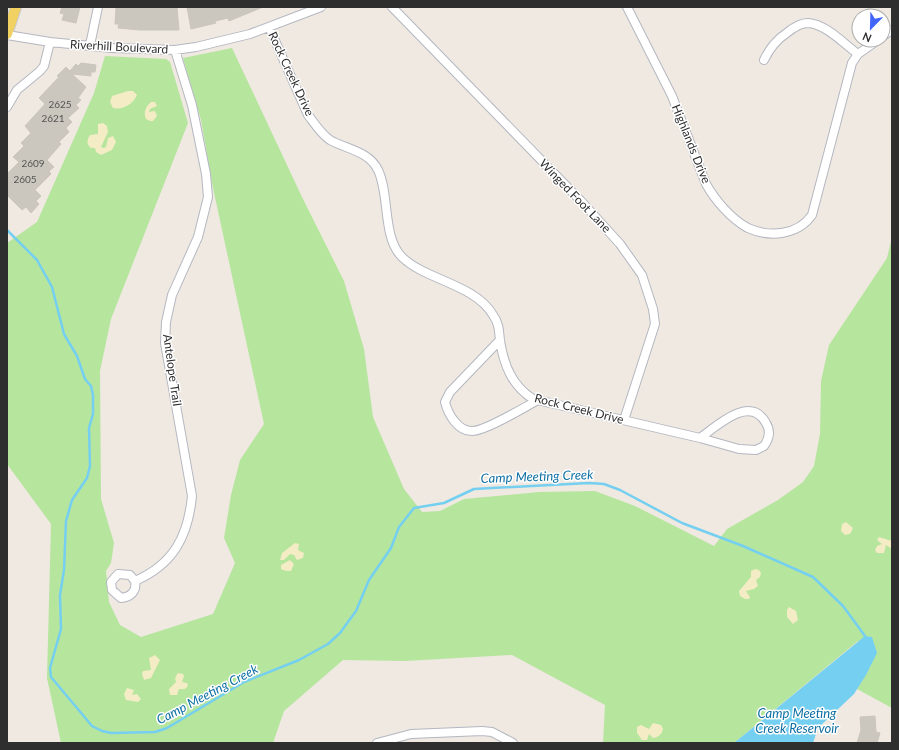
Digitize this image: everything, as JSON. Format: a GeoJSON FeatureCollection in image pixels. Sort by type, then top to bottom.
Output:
{"type":"FeatureCollection","features":[{"type":"Feature","properties":{"kind":"main road"},"geometry":{"type":"LineString","coordinates":[[7,35],[16,7]]}},
{"type":"Feature","properties":{"kind":"street"},"geometry":{"type":"LineString","coordinates":[[90,45],[98,7]]}},
{"type":"Feature","properties":{"kind":"street","name":"Riverhill Boulevard"},"geometry":{"type":"LineString","coordinates":[[7,35],[50,42],[137,50],[175,50],[223,41],[321,7]]}},
{"type":"Feature","properties":{"kind":"street","name":"Highlands Drive"},"geometry":{"type":"LineString","coordinates":[[627,7],[672,96],[706,184],[725,209],[748,228],[757,231],[776,233],[791,231],[806,223],[812,215],[849,72],[858,54],[867,48]]}},
{"type":"Feature","properties":{"kind":"street","name":"Winged Foot Lane"},"geometry":{"type":"LineString","coordinates":[[393,9],[607,230],[642,275],[653,309],[655,324],[624,420]]}},
{"type":"Feature","properties":{"kind":"street"},"geometry":{"type":"LineString","coordinates":[[764,60],[770,47],[782,36],[795,27],[806,23],[817,25],[826,30],[858,54]]}},
{"type":"Feature","properties":{"kind":"street","name":"Rock Creek Drive"},"geometry":{"type":"LineString","coordinates":[[269,26],[308,115],[317,127],[331,140],[364,155],[378,169],[383,183],[392,239],[400,255],[407,261],[475,296],[493,314],[500,328],[500,340],[510,375],[526,395],[538,400],[700,438],[739,449],[756,450],[764,446],[767,442],[769,428],[765,421],[758,415],[748,412],[741,412],[730,416],[700,438]]}},
{"type":"Feature","properties":{"kind":"street"},"geometry":{"type":"LineString","coordinates":[[7,107],[17,90],[40,72],[44,66],[50,42]]}},
{"type":"Feature","properties":{"kind":"street","name":"Antelope Trail"},"geometry":{"type":"LineString","coordinates":[[135,581],[152,574],[178,547],[190,518],[192,496],[165,343],[166,322],[172,295],[198,237],[208,197],[206,174],[194,118],[175,50]]}},
{"type":"Feature","properties":{"kind":"street"},"geometry":{"type":"LineString","coordinates":[[500,340],[450,392],[445,402],[450,415],[462,428],[468,431],[479,430],[538,400]]}},
{"type":"Feature","properties":{"kind":"street"},"geometry":{"type":"LineString","coordinates":[[377,743],[411,734],[482,731],[492,732],[513,743]]}},
{"type":"Feature","properties":{"kind":"green space"},"geometry":{"type":"Polygon","coordinates":[[[232,48],[302,197],[344,281],[364,349],[373,417],[404,489],[422,512],[440,511],[464,499],[539,492],[595,491],[635,506],[714,546],[727,529],[778,500],[803,482],[814,466],[820,434],[821,381],[829,345],[887,258],[892,237],[892,708],[857,689],[871,665],[858,641],[734,743],[603,743],[605,705],[512,655],[405,661],[343,660],[284,711],[273,743],[61,743],[47,678],[51,524],[7,464],[7,243],[37,222],[94,93],[105,56],[166,59],[170,62],[188,123],[111,319],[100,371],[101,499],[114,543],[111,563],[106,571],[109,602],[120,625],[141,637],[213,614],[235,563],[224,538],[231,495],[240,460],[264,424],[213,188],[201,120],[183,58],[232,48]]]}},
{"type":"Feature","properties":{"kind":"sand"},"geometry":{"type":"Polygon","coordinates":[[[133,91],[137,95],[133,101],[127,106],[113,108],[110,102],[112,96],[133,91]]]}},
{"type":"Feature","properties":{"kind":"sand"},"geometry":{"type":"Polygon","coordinates":[[[151,102],[155,102],[157,106],[150,109],[149,112],[155,111],[157,116],[153,121],[146,119],[145,114],[146,108],[151,102]]]}},
{"type":"Feature","properties":{"kind":"sand"},"geometry":{"type":"Polygon","coordinates":[[[103,123],[107,126],[108,132],[101,147],[106,147],[108,138],[113,136],[116,142],[112,150],[101,155],[96,152],[95,148],[91,148],[88,145],[88,139],[90,135],[98,134],[98,124],[103,123]]]}},
{"type":"Feature","properties":{"kind":"sand"},"geometry":{"type":"Polygon","coordinates":[[[846,522],[853,528],[850,534],[845,535],[841,531],[842,524],[846,522]]]}},
{"type":"Feature","properties":{"kind":"sand"},"geometry":{"type":"Polygon","coordinates":[[[879,537],[892,541],[892,549],[886,545],[884,553],[877,553],[875,550],[877,546],[882,544],[877,540],[879,537]]]}},
{"type":"Feature","properties":{"kind":"sand"},"geometry":{"type":"Polygon","coordinates":[[[295,543],[299,544],[298,550],[304,553],[303,558],[297,560],[294,555],[290,554],[284,560],[280,560],[282,553],[295,543]]]}},
{"type":"Feature","properties":{"kind":"sand"},"geometry":{"type":"Polygon","coordinates":[[[290,560],[294,564],[291,571],[281,569],[281,565],[290,560]]]}},
{"type":"Feature","properties":{"kind":"sand"},"geometry":{"type":"Polygon","coordinates":[[[755,569],[759,570],[761,573],[760,577],[756,580],[758,586],[754,589],[746,591],[750,597],[749,599],[745,599],[740,596],[739,591],[751,577],[751,571],[755,569]]]}},
{"type":"Feature","properties":{"kind":"sand"},"geometry":{"type":"Polygon","coordinates":[[[789,607],[796,611],[798,620],[793,624],[787,617],[787,610],[789,607]]]}},
{"type":"Feature","properties":{"kind":"sand"},"geometry":{"type":"Polygon","coordinates":[[[155,655],[160,660],[151,678],[144,680],[142,674],[143,671],[151,670],[149,658],[155,655]]]}},
{"type":"Feature","properties":{"kind":"sand"},"geometry":{"type":"Polygon","coordinates":[[[178,673],[183,674],[184,676],[182,682],[187,683],[188,686],[185,689],[179,689],[177,695],[170,695],[169,689],[176,682],[175,678],[178,673]]]}},
{"type":"Feature","properties":{"kind":"sand"},"geometry":{"type":"Polygon","coordinates":[[[127,688],[134,690],[132,695],[137,694],[141,699],[138,702],[126,700],[124,694],[127,688]]]}},
{"type":"Feature","properties":{"kind":"sand"},"geometry":{"type":"Polygon","coordinates":[[[653,723],[661,725],[663,729],[661,734],[653,738],[649,734],[647,740],[642,740],[637,733],[637,727],[641,725],[649,729],[653,723]]]}},
{"type":"Feature","properties":{"kind":"water","name":"Camp Meeting Creek Reservoir"},"geometry":{"type":"Polygon","coordinates":[[[865,636],[872,637],[877,653],[854,694],[818,728],[813,743],[734,743],[865,636]]]}},
{"type":"Feature","properties":{"kind":"building"},"geometry":{"type":"Polygon","coordinates":[[[62,7],[80,7],[76,23],[62,20],[64,14],[60,13],[62,7]]]}},
{"type":"Feature","properties":{"kind":"building"},"geometry":{"type":"Polygon","coordinates":[[[116,7],[177,7],[179,30],[140,30],[118,28],[119,24],[115,24],[116,7]]]}},
{"type":"Feature","properties":{"kind":"building"},"geometry":{"type":"Polygon","coordinates":[[[187,7],[263,7],[229,21],[228,18],[215,21],[216,23],[191,29],[187,7]]]}},
{"type":"Feature","properties":{"kind":"building"},"geometry":{"type":"Polygon","coordinates":[[[81,63],[96,65],[95,72],[91,72],[91,76],[72,74],[86,87],[78,98],[81,100],[76,105],[79,108],[68,118],[72,122],[66,128],[69,132],[59,142],[61,144],[47,160],[54,167],[49,171],[51,174],[35,190],[41,196],[36,201],[39,204],[31,213],[26,207],[22,210],[7,195],[7,174],[19,162],[13,157],[24,146],[21,143],[31,133],[25,126],[45,104],[39,98],[59,77],[57,76],[66,67],[70,71],[76,64],[78,66],[81,63]]]}},
{"type":"Feature","properties":{"kind":"building"},"geometry":{"type":"Polygon","coordinates":[[[875,716],[876,732],[880,733],[877,743],[857,743],[861,730],[860,717],[875,716]]]}},
{"type":"Feature","properties":{"kind":"waterway","name":"Camp Meeting Creek"},"geometry":{"type":"LineString","coordinates":[[7,230],[37,260],[52,287],[64,334],[77,356],[85,379],[91,386],[93,395],[93,414],[89,428],[90,466],[87,478],[72,500],[66,521],[64,570],[60,595],[61,629],[50,668],[51,677],[92,726],[102,731],[111,733],[155,732],[167,728],[244,682],[299,660],[328,644],[340,633],[356,611],[369,580],[391,548],[399,527],[414,508],[444,503],[474,489],[589,483],[604,484],[620,490],[682,523],[743,546],[813,577],[843,606],[865,636],[865,639]]}}]}
